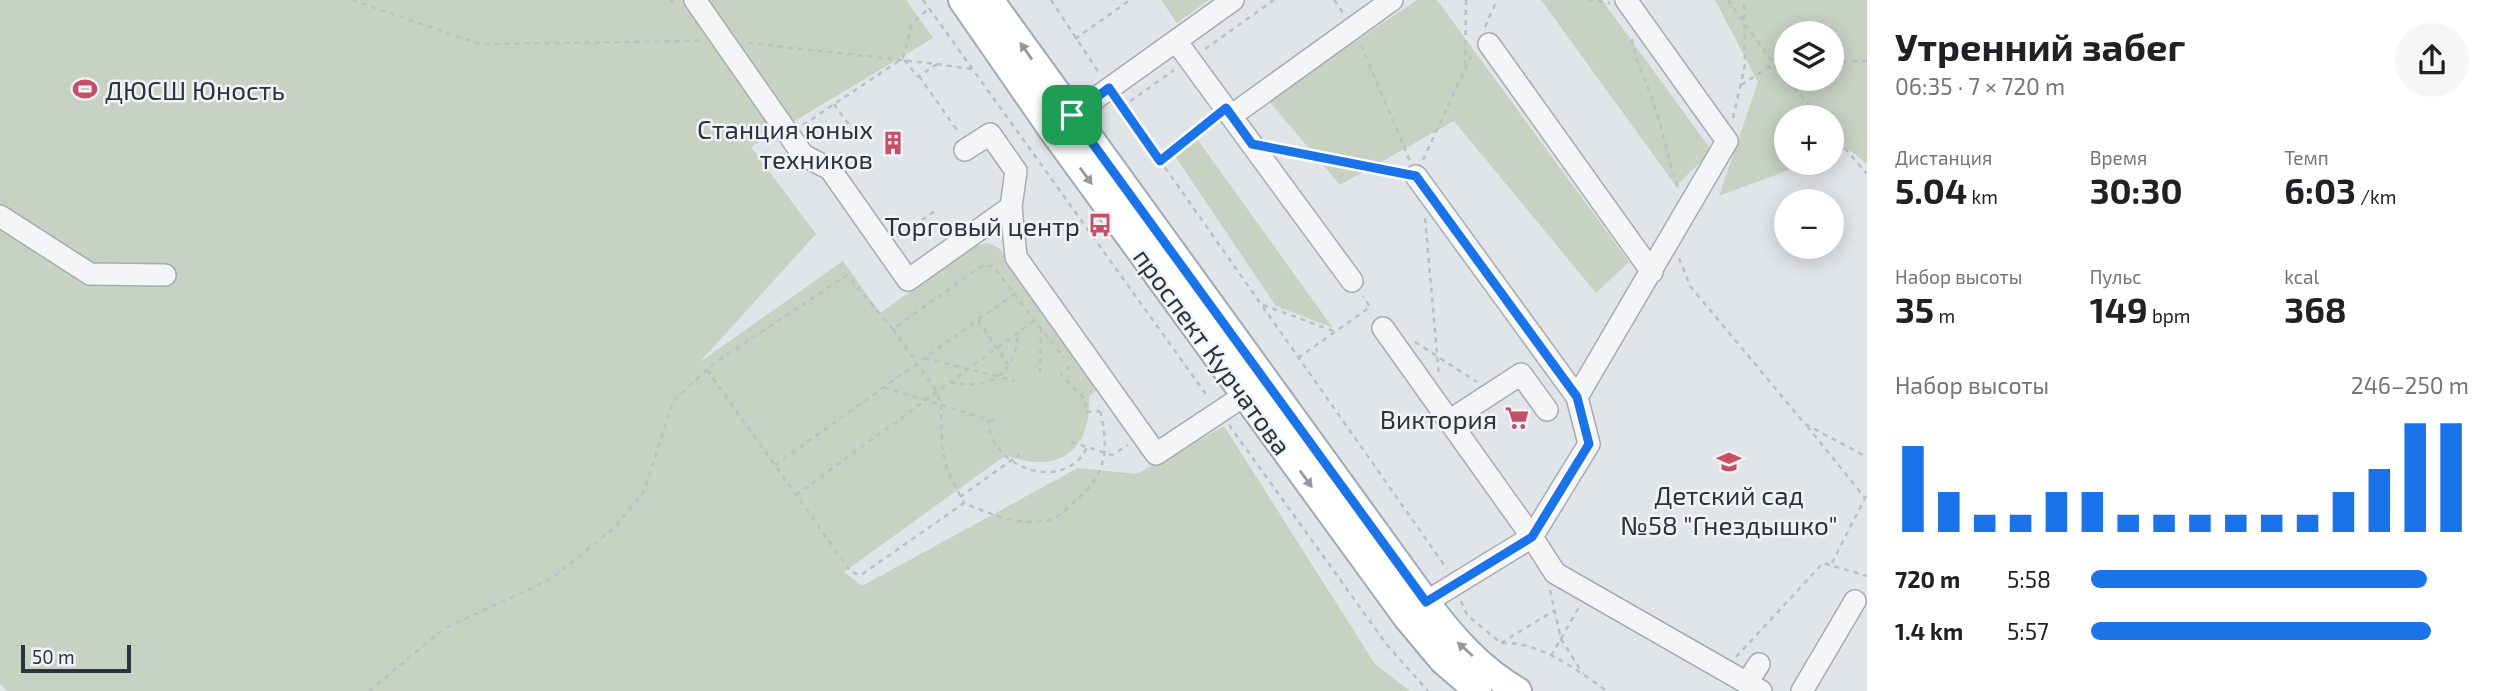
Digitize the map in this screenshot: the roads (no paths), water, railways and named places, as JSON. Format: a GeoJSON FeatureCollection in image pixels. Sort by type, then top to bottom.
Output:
{"type":"FeatureCollection","features":[{"type":"Feature","properties":{"kind":"main road","name":"проспект Курчатова"},"geometry":{"type":"LineString","coordinates":[[962,0],[1062,122],[1456,642],[1498,689]]}},
{"type":"Feature","properties":{"kind":"main road","name":"проспект Курчатова"},"geometry":{"type":"LineString","coordinates":[[990,0],[1062,122],[1245,395],[1407,618],[1443,662],[1498,689]]}},
{"type":"Feature","properties":{"kind":"street"},"geometry":{"type":"LineString","coordinates":[[695,0],[803,155],[830,169],[908,280],[1011,207]]}},
{"type":"Feature","properties":{"kind":"street"},"geometry":{"type":"LineString","coordinates":[[1228,112],[1392,0]]}},
{"type":"Feature","properties":{"kind":"street"},"geometry":{"type":"LineString","coordinates":[[1062,122],[1231,1]]}},
{"type":"Feature","properties":{"kind":"street"},"geometry":{"type":"LineString","coordinates":[[1577,397],[1727,141],[1628,2]]}},
{"type":"Feature","properties":{"kind":"street"},"geometry":{"type":"LineString","coordinates":[[1176,40],[1352,281]]}},
{"type":"Feature","properties":{"kind":"street"},"geometry":{"type":"LineString","coordinates":[[1482,41],[1652,272]]}},
{"type":"Feature","properties":{"kind":"street"},"geometry":{"type":"LineString","coordinates":[[966,148],[990,134],[1016,171],[1011,207],[1016,257],[1156,454],[1245,395]]}},
{"type":"Feature","properties":{"kind":"street"},"geometry":{"type":"LineString","coordinates":[[1419,180],[1577,397],[1589,444],[1532,537],[1426,602]]}},
{"type":"Feature","properties":{"kind":"street"},"geometry":{"type":"LineString","coordinates":[[0,216],[90,274],[165,275]]}},
{"type":"Feature","properties":{"kind":"street"},"geometry":{"type":"LineString","coordinates":[[1382,328],[1555,573],[1754,687],[1759,664]]}},
{"type":"Feature","properties":{"kind":"street"},"geometry":{"type":"LineString","coordinates":[[1450,421],[1521,374],[1547,410]]}},
{"type":"Feature","properties":{"kind":"street"},"geometry":{"type":"LineString","coordinates":[[1802,691],[1855,601]]}},
{"type":"Feature","properties":{"kind":"place","name":"ДЮСШ Юность"},"geometry":{"type":"Point","coordinates":[85,89]}},
{"type":"Feature","properties":{"kind":"place","name":"Станция юных техников"},"geometry":{"type":"Point","coordinates":[893,143]}},
{"type":"Feature","properties":{"kind":"place","name":"Торговый центр"},"geometry":{"type":"Point","coordinates":[1100,225]}},
{"type":"Feature","properties":{"kind":"place","name":"Виктория"},"geometry":{"type":"Point","coordinates":[1517,418]}},
{"type":"Feature","properties":{"kind":"place","name":"Детский сад №58 \"Гнездышко\""},"geometry":{"type":"Point","coordinates":[1729,462]}}]}
